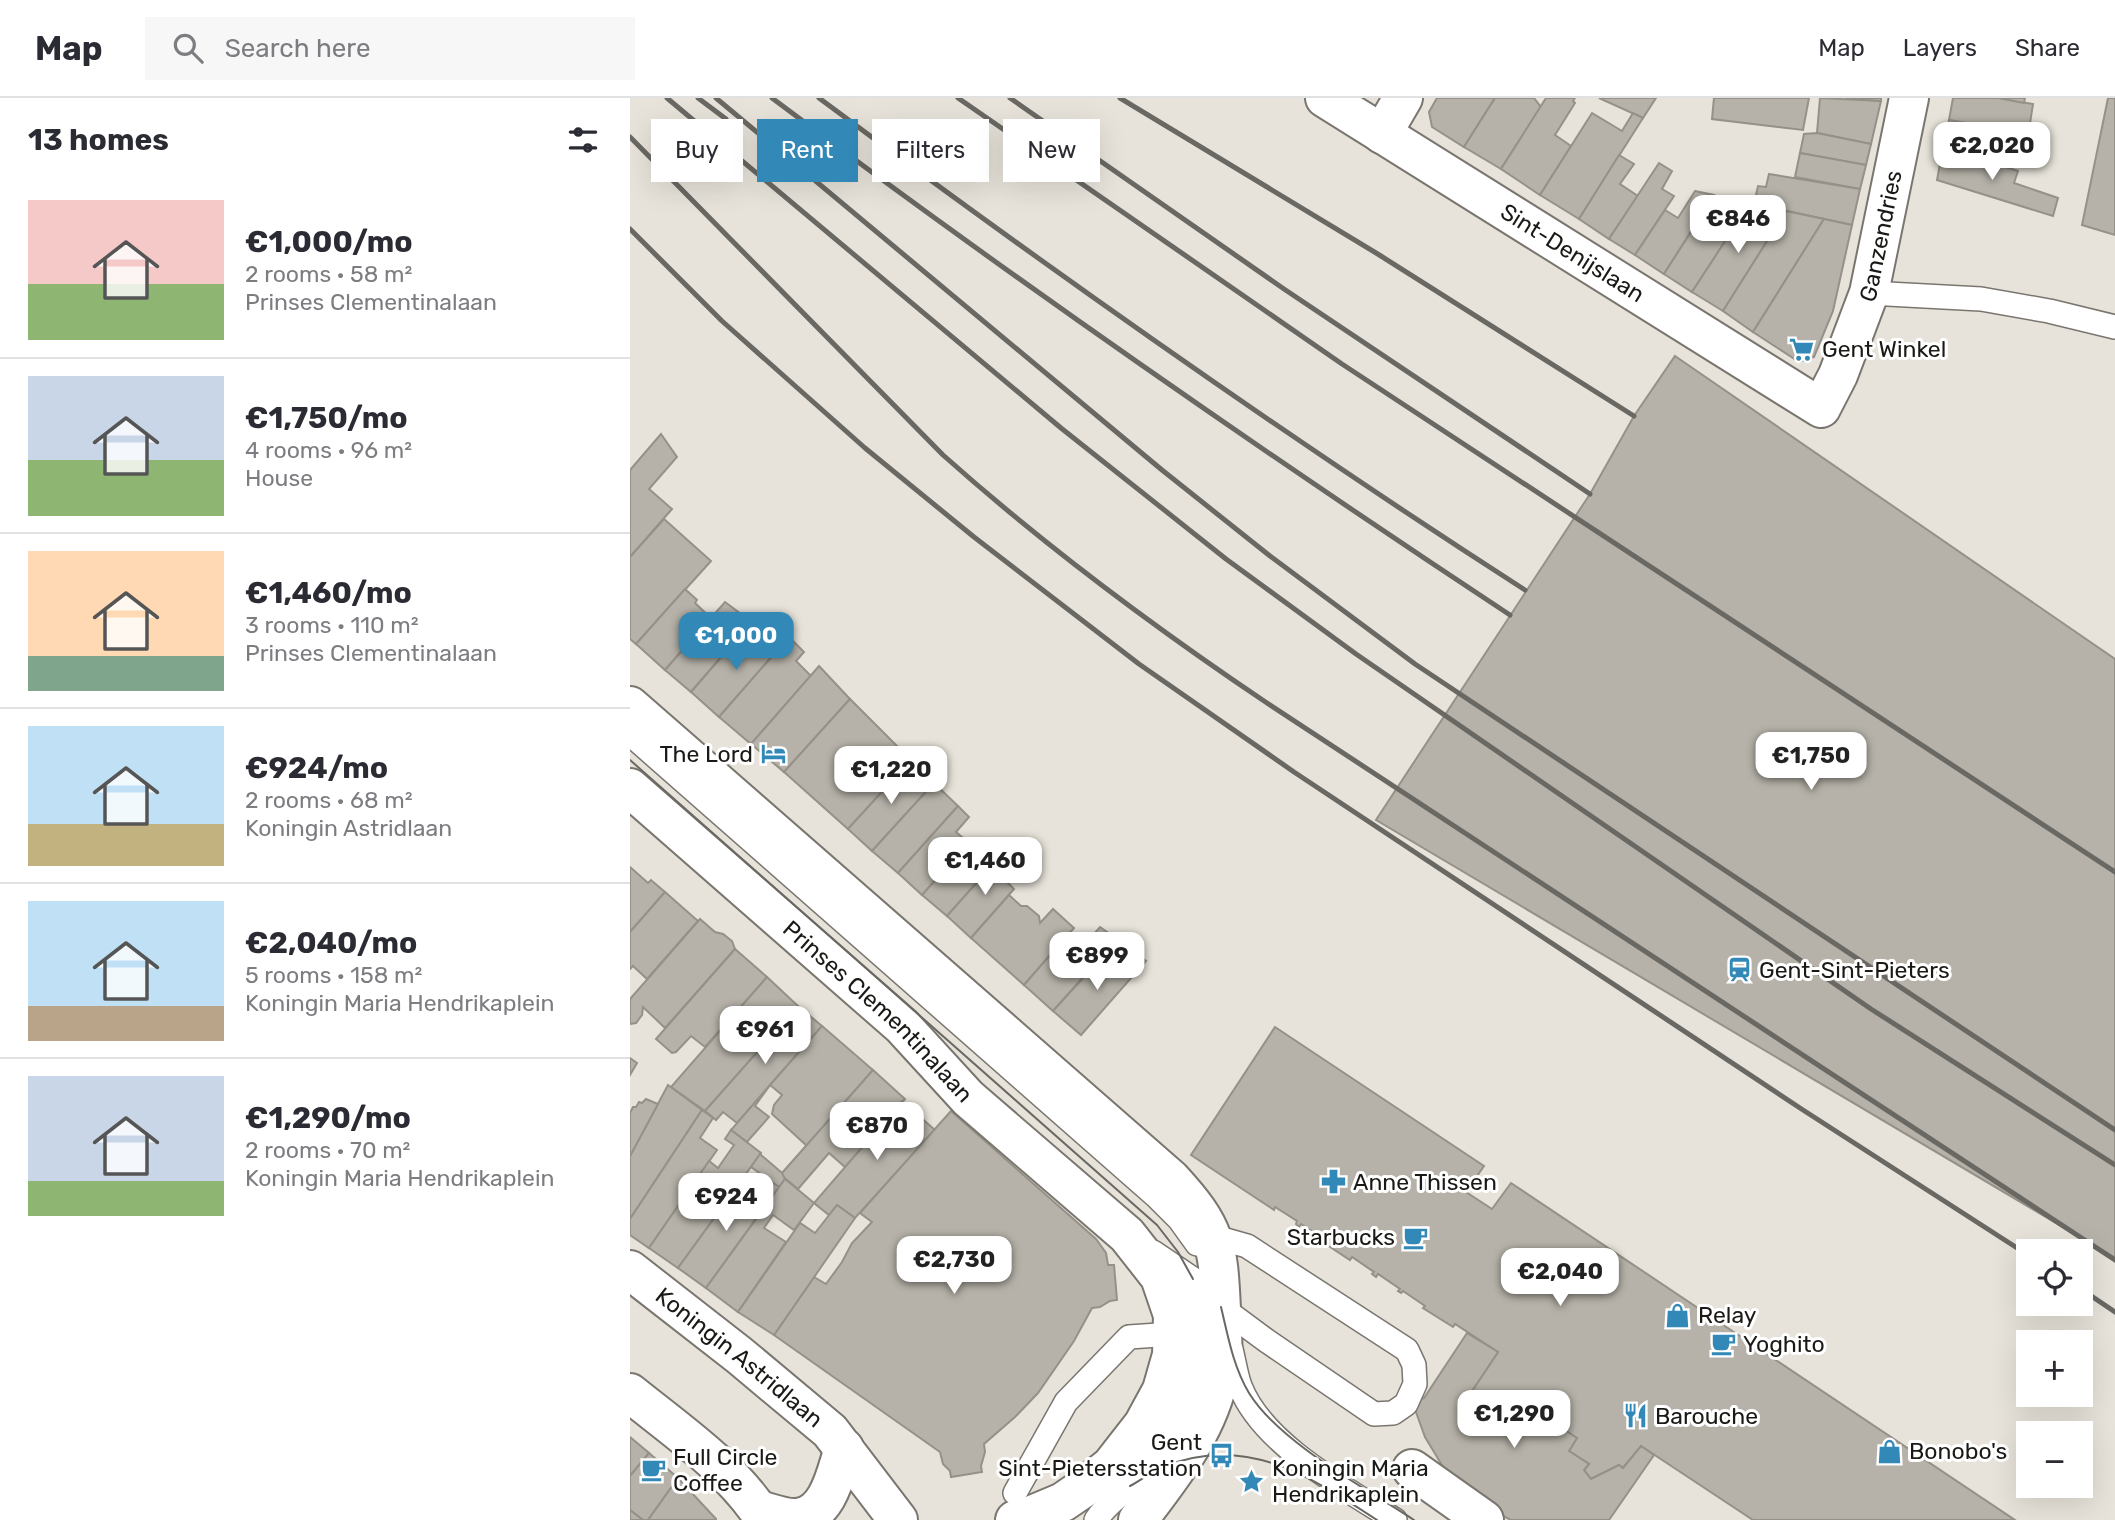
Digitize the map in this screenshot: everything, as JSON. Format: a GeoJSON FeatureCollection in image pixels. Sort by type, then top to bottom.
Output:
{"type":"FeatureCollection","features":[{"type":"Feature","properties":{"kind":"street","name":"Sint-Denijslaan"},"geometry":{"type":"LineString","coordinates":[[1325,98],[1821,408]]}},
{"type":"Feature","properties":{"kind":"street"},"geometry":{"type":"LineString","coordinates":[[1382,134],[1403,98]]}},
{"type":"Feature","properties":{"kind":"street","name":"Ganzendries"},"geometry":{"type":"LineString","coordinates":[[1821,408],[1838,375],[1869,293],[1909,98]]}},
{"type":"Feature","properties":{"kind":"street"},"geometry":{"type":"LineString","coordinates":[[630,706],[1171,1179],[1189,1199],[1212,1236],[1220,1269],[1223,1341],[1220,1373],[1209,1408],[1188,1455],[1138,1520]]}},
{"type":"Feature","properties":{"kind":"street","name":"Prinses Clementinalaan"},"geometry":{"type":"LineString","coordinates":[[630,788],[902,1026],[968,1098],[1127,1235]]}},
{"type":"Feature","properties":{"kind":"street"},"geometry":{"type":"LineString","coordinates":[[1015,1506],[1063,1502],[1111,1466],[1143,1425],[1162,1390],[1172,1355],[1173,1315],[1160,1278],[1127,1235]]}},
{"type":"Feature","properties":{"kind":"street","name":"Koningin Astridlaan"},"geometry":{"type":"LineString","coordinates":[[630,1270],[830,1430],[898,1520]]}},
{"type":"Feature","properties":{"kind":"street"},"geometry":{"type":"LineString","coordinates":[[630,1393],[714,1461],[762,1515],[800,1518],[813,1513],[825,1500],[845,1448]]}},
{"type":"Feature","properties":{"kind":"street"},"geometry":{"type":"LineString","coordinates":[[1412,1469],[1484,1520]]}},
{"type":"Feature","properties":{"kind":"lane"},"geometry":{"type":"LineString","coordinates":[[1869,293],[1981,299],[2049,311],[2115,327]]}},
{"type":"Feature","properties":{"kind":"lane"},"geometry":{"type":"LineString","coordinates":[[630,734],[1157,1197],[1191,1232],[1210,1272],[1240,1387],[1260,1420],[1304,1461],[1395,1520]]}},
{"type":"Feature","properties":{"kind":"lane"},"geometry":{"type":"LineString","coordinates":[[1127,1235],[1193,1279],[1221,1307],[1267,1341],[1374,1414],[1393,1413],[1406,1404],[1415,1384],[1414,1365],[1407,1350],[1247,1246],[1212,1236]]}},
{"type":"Feature","properties":{"kind":"lane"},"geometry":{"type":"LineString","coordinates":[[1096,1520],[1116,1496],[1130,1486],[1146,1464],[1188,1393],[1197,1368],[1202,1334],[1201,1312],[1193,1279]]}},
{"type":"Feature","properties":{"kind":"lane"},"geometry":{"type":"LineString","coordinates":[[1015,1506],[1066,1402],[1129,1337],[1173,1335]]}},
{"type":"Feature","properties":{"kind":"building"},"geometry":{"type":"Polygon","coordinates":[[[1437,98],[1495,98],[1464,147],[1432,127],[1429,112],[1437,98]]]}},
{"type":"Feature","properties":{"kind":"building"},"geometry":{"type":"Polygon","coordinates":[[[1495,98],[1534,98],[1541,107],[1501,169],[1464,147],[1495,98]]]}},
{"type":"Feature","properties":{"kind":"building"},"geometry":{"type":"Polygon","coordinates":[[[1546,98],[1575,98],[1575,103],[1555,135],[1571,146],[1540,195],[1501,169],[1546,98]]]}},
{"type":"Feature","properties":{"kind":"building"},"geometry":{"type":"Polygon","coordinates":[[[1599,98],[1656,98],[1643,118],[1599,98]]]}},
{"type":"Feature","properties":{"kind":"building"},"geometry":{"type":"Polygon","coordinates":[[[1714,98],[1809,98],[1803,130],[1712,119],[1714,98]]]}},
{"type":"Feature","properties":{"kind":"building"},"geometry":{"type":"Polygon","coordinates":[[[1820,98],[1881,101],[1871,144],[1817,133],[1820,98]]]}},
{"type":"Feature","properties":{"kind":"building"},"geometry":{"type":"Polygon","coordinates":[[[1846,98],[1881,98],[1881,101],[1846,98]]]}},
{"type":"Feature","properties":{"kind":"building"},"geometry":{"type":"Polygon","coordinates":[[[1953,98],[1999,98],[2033,104],[2029,130],[2021,129],[2020,133],[1949,120],[1953,98]]]}},
{"type":"Feature","properties":{"kind":"building"},"geometry":{"type":"Polygon","coordinates":[[[1999,98],[2025,98],[2024,103],[1999,98]]]}},
{"type":"Feature","properties":{"kind":"building"},"geometry":{"type":"Polygon","coordinates":[[[2108,98],[2115,98],[2115,235],[2082,225],[2108,98]]]}},
{"type":"Feature","properties":{"kind":"building"},"geometry":{"type":"Polygon","coordinates":[[[1592,113],[1622,131],[1633,113],[1643,118],[1579,219],[1540,195],[1592,113]]]}},
{"type":"Feature","properties":{"kind":"building"},"geometry":{"type":"Polygon","coordinates":[[[1949,120],[2017,132],[2011,169],[1943,148],[1949,120]]]}},
{"type":"Feature","properties":{"kind":"building"},"geometry":{"type":"Polygon","coordinates":[[[1817,133],[1871,144],[1866,165],[1800,153],[1804,134],[1817,133]]]}},
{"type":"Feature","properties":{"kind":"building"},"geometry":{"type":"Polygon","coordinates":[[[1943,148],[2018,171],[2014,183],[2058,198],[2053,216],[1937,180],[1943,148]]]}},
{"type":"Feature","properties":{"kind":"building"},"geometry":{"type":"Polygon","coordinates":[[[1800,153],[1866,165],[1860,189],[1795,177],[1800,153]]]}},
{"type":"Feature","properties":{"kind":"building"},"geometry":{"type":"Polygon","coordinates":[[[1619,155],[1634,164],[1620,184],[1638,196],[1609,239],[1579,219],[1619,155]]]}},
{"type":"Feature","properties":{"kind":"building"},"geometry":{"type":"Polygon","coordinates":[[[1659,163],[1672,171],[1662,189],[1674,196],[1635,255],[1609,239],[1659,163]]]}},
{"type":"Feature","properties":{"kind":"building"},"geometry":{"type":"Polygon","coordinates":[[[1769,174],[1860,189],[1852,225],[1754,204],[1758,186],[1766,187],[1769,174]]]}},
{"type":"Feature","properties":{"kind":"building"},"geometry":{"type":"Polygon","coordinates":[[[1695,191],[1714,195],[1664,274],[1635,255],[1665,210],[1678,218],[1695,191]]]}},
{"type":"Feature","properties":{"kind":"building"},"geometry":{"type":"Polygon","coordinates":[[[1728,198],[1750,203],[1692,292],[1664,274],[1698,221],[1707,228],[1728,198]]]}},
{"type":"Feature","properties":{"kind":"building"},"geometry":{"type":"Polygon","coordinates":[[[1750,203],[1786,211],[1723,311],[1692,292],[1750,203]]]}},
{"type":"Feature","properties":{"kind":"building"},"geometry":{"type":"Polygon","coordinates":[[[1786,211],[1824,219],[1753,332],[1723,311],[1786,211]]]}},
{"type":"Feature","properties":{"kind":"building"},"geometry":{"type":"Polygon","coordinates":[[[1824,219],[1852,225],[1833,311],[1814,357],[1799,362],[1753,332],[1824,219]]]}},
{"type":"Feature","properties":{"kind":"building"},"geometry":{"type":"Polygon","coordinates":[[[1675,356],[2115,659],[2115,1258],[2093,1245],[2093,1239],[2083,1239],[1376,820],[1590,494],[1634,416],[1675,356]]]}},
{"type":"Feature","properties":{"kind":"building"},"geometry":{"type":"Polygon","coordinates":[[[661,434],[677,457],[649,489],[672,509],[630,557],[630,470],[661,434]]]}},
{"type":"Feature","properties":{"kind":"building"},"geometry":{"type":"Polygon","coordinates":[[[664,519],[711,561],[636,644],[630,639],[630,557],[664,519]]]}},
{"type":"Feature","properties":{"kind":"building"},"geometry":{"type":"Polygon","coordinates":[[[685,589],[711,618],[665,670],[636,644],[685,589]]]}},
{"type":"Feature","properties":{"kind":"building"},"geometry":{"type":"Polygon","coordinates":[[[725,602],[741,614],[724,634],[733,643],[691,692],[665,670],[725,602]]]}},
{"type":"Feature","properties":{"kind":"building"},"geometry":{"type":"Polygon","coordinates":[[[783,623],[789,637],[719,717],[691,692],[738,638],[756,654],[783,623]]]}},
{"type":"Feature","properties":{"kind":"building"},"geometry":{"type":"Polygon","coordinates":[[[789,637],[804,652],[796,661],[811,676],[751,744],[719,717],[789,637]]]}},
{"type":"Feature","properties":{"kind":"building"},"geometry":{"type":"Polygon","coordinates":[[[819,666],[850,699],[784,772],[751,744],[819,666]]]}},
{"type":"Feature","properties":{"kind":"building"},"geometry":{"type":"Polygon","coordinates":[[[850,699],[911,760],[848,829],[784,772],[850,699]]]}},
{"type":"Feature","properties":{"kind":"building"},"geometry":{"type":"Polygon","coordinates":[[[911,760],[934,783],[872,851],[848,829],[911,760]]]}},
{"type":"Feature","properties":{"kind":"building"},"geometry":{"type":"Polygon","coordinates":[[[934,783],[958,806],[898,873],[872,851],[934,783]]]}},
{"type":"Feature","properties":{"kind":"building"},"geometry":{"type":"Polygon","coordinates":[[[958,806],[969,817],[956,832],[969,843],[922,895],[898,873],[958,806]]]}},
{"type":"Feature","properties":{"kind":"building"},"geometry":{"type":"Polygon","coordinates":[[[990,838],[1004,852],[947,916],[922,895],[965,847],[975,855],[990,838]]]}},
{"type":"Feature","properties":{"kind":"building"},"geometry":{"type":"Polygon","coordinates":[[[1004,852],[1019,868],[1006,881],[1014,889],[971,938],[947,916],[1004,852]]]}},
{"type":"Feature","properties":{"kind":"building"},"geometry":{"type":"Polygon","coordinates":[[[630,867],[648,883],[651,880],[665,892],[630,932],[630,867]]]}},
{"type":"Feature","properties":{"kind":"building"},"geometry":{"type":"Polygon","coordinates":[[[665,892],[698,921],[647,979],[633,966],[630,969],[630,932],[665,892]]]}},
{"type":"Feature","properties":{"kind":"building"},"geometry":{"type":"Polygon","coordinates":[[[1009,895],[1021,906],[1027,906],[1039,916],[1040,923],[1053,909],[1074,928],[1024,985],[971,938],[1009,895]]]}},
{"type":"Feature","properties":{"kind":"building"},"geometry":{"type":"Polygon","coordinates":[[[700,919],[715,932],[732,941],[735,949],[665,1028],[643,1007],[642,1015],[636,1023],[630,1024],[630,999],[700,919]]]}},
{"type":"Feature","properties":{"kind":"building"},"geometry":{"type":"Polygon","coordinates":[[[1100,927],[1117,939],[1053,1011],[1024,985],[1064,939],[1079,951],[1100,927]]]}},
{"type":"Feature","properties":{"kind":"building"},"geometry":{"type":"Polygon","coordinates":[[[735,949],[767,977],[705,1047],[691,1036],[672,1053],[656,1039],[735,949]]]}},
{"type":"Feature","properties":{"kind":"building"},"geometry":{"type":"Polygon","coordinates":[[[1129,949],[1146,961],[1081,1035],[1053,1011],[1095,965],[1106,974],[1129,949]]]}},
{"type":"Feature","properties":{"kind":"building"},"geometry":{"type":"Polygon","coordinates":[[[767,977],[798,1006],[705,1111],[671,1087],[767,977]]]}},
{"type":"Feature","properties":{"kind":"building"},"geometry":{"type":"Polygon","coordinates":[[[798,1006],[822,1026],[737,1123],[723,1112],[716,1120],[705,1111],[798,1006]]]}},
{"type":"Feature","properties":{"kind":"building"},"geometry":{"type":"Polygon","coordinates":[[[822,1026],[873,1070],[807,1146],[772,1114],[774,1105],[782,1095],[770,1085],[822,1026]]]}},
{"type":"Feature","properties":{"kind":"building"},"geometry":{"type":"Polygon","coordinates":[[[1275,1027],[1484,1166],[1466,1192],[1492,1209],[1511,1183],[2015,1520],[1753,1520],[1641,1446],[1623,1468],[1619,1465],[1591,1479],[1584,1470],[1589,1464],[1569,1451],[1577,1438],[1511,1395],[1503,1408],[1471,1400],[1472,1391],[1498,1352],[1455,1324],[1453,1327],[1423,1308],[1425,1306],[1403,1291],[1398,1291],[1400,1289],[1378,1274],[1376,1277],[1372,1274],[1374,1272],[1352,1257],[1350,1260],[1321,1241],[1323,1238],[1301,1224],[1299,1227],[1297,1221],[1275,1207],[1274,1210],[1191,1155],[1275,1027]]]}},
{"type":"Feature","properties":{"kind":"building"},"geometry":{"type":"Polygon","coordinates":[[[630,1058],[637,1063],[630,1075],[630,1058]]]}},
{"type":"Feature","properties":{"kind":"building"},"geometry":{"type":"Polygon","coordinates":[[[873,1070],[905,1099],[845,1167],[829,1153],[798,1189],[782,1176],[782,1173],[873,1070]]]}},
{"type":"Feature","properties":{"kind":"building"},"geometry":{"type":"Polygon","coordinates":[[[668,1085],[702,1110],[630,1219],[630,1156],[668,1085]]]}},
{"type":"Feature","properties":{"kind":"building"},"geometry":{"type":"Polygon","coordinates":[[[770,1085],[755,1106],[769,1117],[747,1142],[731,1130],[770,1085]]]}},
{"type":"Feature","properties":{"kind":"building"},"geometry":{"type":"Polygon","coordinates":[[[646,1099],[658,1104],[630,1156],[630,1113],[633,1107],[646,1099]]]}},
{"type":"Feature","properties":{"kind":"building"},"geometry":{"type":"Polygon","coordinates":[[[902,1101],[935,1130],[855,1218],[837,1205],[829,1215],[814,1203],[902,1101]]]}},
{"type":"Feature","properties":{"kind":"building"},"geometry":{"type":"Polygon","coordinates":[[[702,1110],[713,1118],[700,1138],[717,1150],[649,1248],[630,1235],[630,1219],[702,1110]]]}},
{"type":"Feature","properties":{"kind":"building"},"geometry":{"type":"Polygon","coordinates":[[[951,1111],[1096,1239],[1106,1253],[1108,1265],[1114,1265],[1117,1300],[1092,1308],[1074,1341],[1038,1393],[984,1444],[982,1472],[951,1477],[940,1452],[774,1335],[814,1277],[826,1284],[852,1243],[872,1222],[860,1213],[951,1111]]]}},
{"type":"Feature","properties":{"kind":"building"},"geometry":{"type":"Polygon","coordinates":[[[731,1130],[761,1153],[678,1268],[649,1248],[709,1161],[718,1168],[734,1145],[725,1139],[731,1130]]]}},
{"type":"Feature","properties":{"kind":"building"},"geometry":{"type":"Polygon","coordinates":[[[760,1154],[782,1173],[785,1179],[779,1187],[751,1167],[760,1154]]]}},
{"type":"Feature","properties":{"kind":"building"},"geometry":{"type":"Polygon","coordinates":[[[763,1176],[779,1187],[706,1288],[678,1268],[731,1195],[743,1203],[763,1176]]]}},
{"type":"Feature","properties":{"kind":"building"},"geometry":{"type":"Polygon","coordinates":[[[785,1179],[814,1203],[794,1230],[773,1215],[764,1228],[786,1242],[738,1312],[706,1288],[785,1179]]]}},
{"type":"Feature","properties":{"kind":"building"},"geometry":{"type":"Polygon","coordinates":[[[837,1205],[855,1218],[774,1335],[738,1312],[800,1223],[815,1233],[837,1205]]]}},
{"type":"Feature","properties":{"kind":"building"},"geometry":{"type":"Polygon","coordinates":[[[1467,1333],[1498,1352],[1472,1391],[1471,1400],[1503,1408],[1511,1395],[1577,1438],[1569,1451],[1589,1464],[1584,1470],[1591,1479],[1619,1465],[1623,1468],[1641,1446],[1654,1455],[1609,1520],[1511,1520],[1491,1510],[1459,1485],[1443,1467],[1425,1437],[1412,1401],[1424,1398],[1467,1333]]]}},
{"type":"Feature","properties":{"kind":"building"},"geometry":{"type":"Polygon","coordinates":[[[630,1437],[649,1453],[630,1476],[630,1437]]]}},
{"type":"Feature","properties":{"kind":"building"},"geometry":{"type":"Polygon","coordinates":[[[649,1453],[678,1478],[648,1520],[643,1520],[630,1510],[630,1476],[649,1453]]]}},
{"type":"Feature","properties":{"kind":"building"},"geometry":{"type":"Polygon","coordinates":[[[678,1478],[716,1519],[716,1520],[648,1520],[678,1478]]]}},
{"type":"Feature","properties":{"kind":"building"},"geometry":{"type":"Polygon","coordinates":[[[630,1510],[643,1520],[630,1520],[630,1510]]]}},
{"type":"Feature","properties":{"kind":"tram line"},"geometry":{"type":"LineString","coordinates":[[630,760],[1157,1225],[1178,1252],[1193,1279]]}},
{"type":"Feature","properties":{"kind":"tram line"},"geometry":{"type":"LineString","coordinates":[[1221,1307],[1239,1372],[1249,1393],[1263,1411],[1324,1463],[1414,1520]]}},
{"type":"Feature","properties":{"kind":"tram line"},"geometry":{"type":"LineString","coordinates":[[1130,1486],[1154,1471],[1193,1458],[1222,1455],[1249,1457],[1276,1464],[1301,1475],[1377,1520]]}},
{"type":"Feature","properties":{"kind":"railway"},"geometry":{"type":"LineString","coordinates":[[667,98],[1061,428],[1226,559],[1356,654],[1871,1009],[2115,1165]]}},
{"type":"Feature","properties":{"kind":"railway"},"geometry":{"type":"LineString","coordinates":[[698,98],[726,119]]}},
{"type":"Feature","properties":{"kind":"railway"},"geometry":{"type":"LineString","coordinates":[[716,98],[1162,470],[1270,556],[1415,664],[2115,1130]]}},
{"type":"Feature","properties":{"kind":"railway"},"geometry":{"type":"LineString","coordinates":[[772,98],[953,232],[1137,362],[1510,615]]}},
{"type":"Feature","properties":{"kind":"railway"},"geometry":{"type":"LineString","coordinates":[[819,98],[1168,350],[1345,472],[1525,590]]}},
{"type":"Feature","properties":{"kind":"railway"},"geometry":{"type":"LineString","coordinates":[[958,98],[1342,364],[2115,872]]}},
{"type":"Feature","properties":{"kind":"railway"},"geometry":{"type":"LineString","coordinates":[[1010,98],[1284,289],[1590,494]]}},
{"type":"Feature","properties":{"kind":"railway"},"geometry":{"type":"LineString","coordinates":[[1120,98],[1381,256],[1634,416]]}},
{"type":"Feature","properties":{"kind":"railway"},"geometry":{"type":"LineString","coordinates":[[630,137],[943,455],[1101,585],[1267,703],[2115,1260]]}},
{"type":"Feature","properties":{"kind":"railway"},"geometry":{"type":"LineString","coordinates":[[630,229],[722,321],[865,448],[974,537],[1139,664],[1294,772],[1803,1110],[2016,1247]]}},
{"type":"Feature","properties":{"kind":"railway"},"geometry":{"type":"LineString","coordinates":[[2093,1297],[2115,1312]]}},
{"type":"Feature","properties":{"kind":"place","name":"Gent Winkel"},"geometry":{"type":"Point","coordinates":[1802,349]}},
{"type":"Feature","properties":{"kind":"place","name":"The Lord"},"geometry":{"type":"Point","coordinates":[773,754]}},
{"type":"Feature","properties":{"kind":"place","name":"Gent-Sint-Pieters"},"geometry":{"type":"Point","coordinates":[1739,970]}},
{"type":"Feature","properties":{"kind":"place","name":"Anne Thissen"},"geometry":{"type":"Point","coordinates":[1333,1182]}},
{"type":"Feature","properties":{"kind":"place","name":"Starbucks"},"geometry":{"type":"Point","coordinates":[1415,1237]}},
{"type":"Feature","properties":{"kind":"place","name":"Relay"},"geometry":{"type":"Point","coordinates":[1678,1315]}},
{"type":"Feature","properties":{"kind":"place","name":"Yoghito"},"geometry":{"type":"Point","coordinates":[1723,1344]}},
{"type":"Feature","properties":{"kind":"place","name":"Barouche"},"geometry":{"type":"Point","coordinates":[1635,1416]}},
{"type":"Feature","properties":{"kind":"place","name":"Bonobo's"},"geometry":{"type":"Point","coordinates":[1889,1451]}},
{"type":"Feature","properties":{"kind":"place","name":"Gent Sint-Pietersstation"},"geometry":{"type":"Point","coordinates":[1222,1455]}},
{"type":"Feature","properties":{"kind":"place","name":"Full Circle Coffee"},"geometry":{"type":"Point","coordinates":[653,1470]}},
{"type":"Feature","properties":{"kind":"place","name":"Koningin Maria Hendrikaplein"},"geometry":{"type":"Point","coordinates":[1252,1481]}}]}
